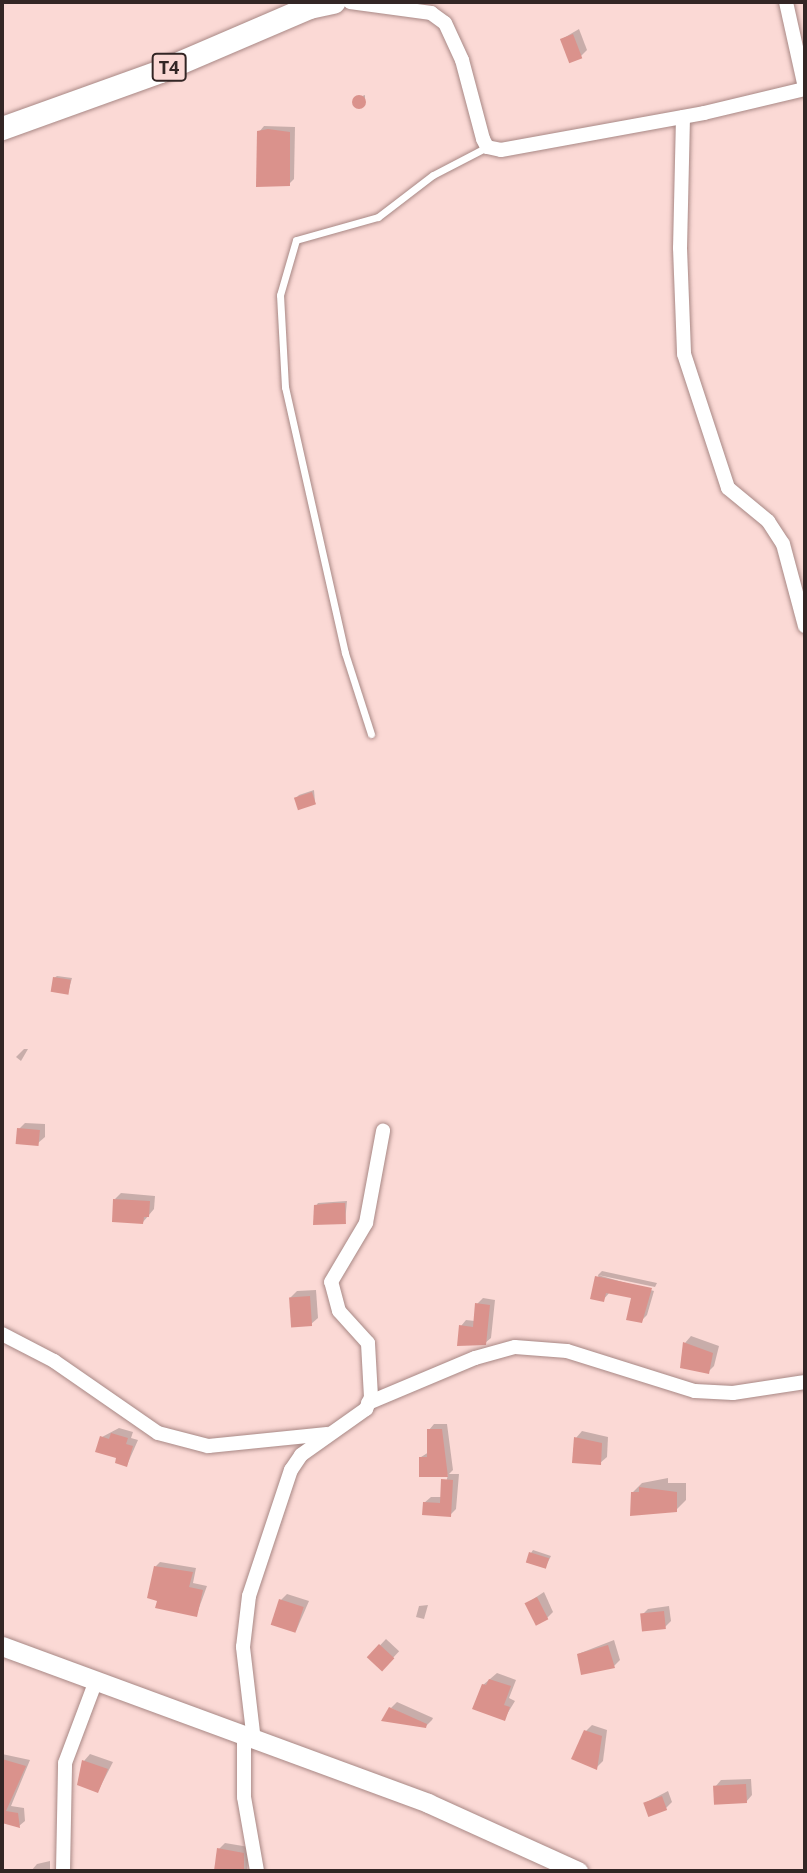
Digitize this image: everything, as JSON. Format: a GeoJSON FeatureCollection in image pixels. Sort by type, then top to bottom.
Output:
{"type":"FeatureCollection","features":[{"type":"Feature","properties":{"kind":"highway","name":"T4"},"geometry":{"type":"LineString","coordinates":[[2,128],[160,71],[308,4],[333,2]]}},
{"type":"Feature","properties":{"kind":"main road"},"geometry":{"type":"LineString","coordinates":[[2,1646],[95,1683],[428,1803],[578,1871]]}},
{"type":"Feature","properties":{"kind":"street"},"geometry":{"type":"LineString","coordinates":[[350,2],[428,7],[445,23],[452,36],[487,147],[518,149],[683,117],[805,88],[786,2]]}},
{"type":"Feature","properties":{"kind":"street"},"geometry":{"type":"LineString","coordinates":[[683,117],[680,248],[684,354],[728,488],[768,521],[783,544],[805,626]]}},
{"type":"Feature","properties":{"kind":"street"},"geometry":{"type":"LineString","coordinates":[[368,1403],[368,1343],[339,1311],[331,1282],[366,1223],[383,1130]]}},
{"type":"Feature","properties":{"kind":"street"},"geometry":{"type":"LineString","coordinates":[[2,1334],[54,1360],[158,1433],[208,1446],[332,1433]]}},
{"type":"Feature","properties":{"kind":"street"},"geometry":{"type":"LineString","coordinates":[[257,1871],[244,1797],[249,1739],[243,1647],[249,1596],[291,1470],[301,1455],[368,1403],[475,1358],[515,1347],[567,1351],[695,1391],[733,1393],[805,1382]]}},
{"type":"Feature","properties":{"kind":"street"},"geometry":{"type":"LineString","coordinates":[[63,1871],[65,1763],[95,1683]]}},
{"type":"Feature","properties":{"kind":"lane"},"geometry":{"type":"LineString","coordinates":[[371,734],[345,653],[285,387],[280,295],[296,240],[378,217],[433,175],[487,147]]}},
{"type":"Feature","properties":{"kind":"building"},"geometry":{"type":"Polygon","coordinates":[[[573,34],[582,58],[569,63],[560,39],[573,34]]]}},
{"type":"Feature","properties":{"kind":"building"},"geometry":{"type":"Polygon","coordinates":[[[356,95],[362,95],[366,102],[362,109],[356,109],[352,105],[352,99],[356,95]]]}},
{"type":"Feature","properties":{"kind":"building"},"geometry":{"type":"Polygon","coordinates":[[[268,129],[290,132],[290,186],[256,187],[257,131],[268,129]]]}},
{"type":"Feature","properties":{"kind":"building"},"geometry":{"type":"Polygon","coordinates":[[[312,792],[316,804],[298,810],[294,798],[312,792]]]}},
{"type":"Feature","properties":{"kind":"building"},"geometry":{"type":"Polygon","coordinates":[[[53,977],[71,980],[68,995],[51,992],[53,977]]]}},
{"type":"Feature","properties":{"kind":"building"},"geometry":{"type":"Polygon","coordinates":[[[17,1128],[40,1130],[39,1146],[16,1144],[17,1128]]]}},
{"type":"Feature","properties":{"kind":"building"},"geometry":{"type":"Polygon","coordinates":[[[113,1199],[150,1201],[149,1217],[144,1217],[143,1224],[112,1222],[113,1199]]]}},
{"type":"Feature","properties":{"kind":"building"},"geometry":{"type":"Polygon","coordinates":[[[345,1203],[346,1224],[313,1225],[314,1205],[345,1203]]]}},
{"type":"Feature","properties":{"kind":"building"},"geometry":{"type":"Polygon","coordinates":[[[595,1276],[652,1288],[642,1323],[626,1320],[631,1298],[606,1293],[604,1302],[590,1299],[595,1276]]]}},
{"type":"Feature","properties":{"kind":"building"},"geometry":{"type":"Polygon","coordinates":[[[310,1296],[312,1326],[291,1327],[289,1297],[310,1296]]]}},
{"type":"Feature","properties":{"kind":"building"},"geometry":{"type":"Polygon","coordinates":[[[475,1303],[490,1305],[486,1345],[457,1346],[459,1325],[473,1327],[475,1303]]]}},
{"type":"Feature","properties":{"kind":"building"},"geometry":{"type":"Polygon","coordinates":[[[683,1342],[713,1353],[709,1374],[680,1368],[683,1342]]]}},
{"type":"Feature","properties":{"kind":"building"},"geometry":{"type":"Polygon","coordinates":[[[427,1429],[442,1429],[448,1477],[419,1477],[419,1457],[427,1457],[427,1429]]]}},
{"type":"Feature","properties":{"kind":"building"},"geometry":{"type":"Polygon","coordinates":[[[111,1433],[128,1438],[126,1444],[133,1446],[127,1467],[115,1463],[116,1458],[95,1452],[100,1436],[109,1439],[111,1433]]]}},
{"type":"Feature","properties":{"kind":"building"},"geometry":{"type":"Polygon","coordinates":[[[574,1437],[602,1443],[601,1465],[572,1463],[574,1437]]]}},
{"type":"Feature","properties":{"kind":"building"},"geometry":{"type":"Polygon","coordinates":[[[441,1479],[453,1480],[451,1517],[422,1515],[423,1502],[440,1503],[441,1479]]]}},
{"type":"Feature","properties":{"kind":"building"},"geometry":{"type":"Polygon","coordinates":[[[639,1487],[677,1492],[677,1512],[630,1516],[631,1492],[639,1492],[639,1487]]]}},
{"type":"Feature","properties":{"kind":"building"},"geometry":{"type":"Polygon","coordinates":[[[529,1552],[549,1558],[546,1569],[526,1563],[529,1552]]]}},
{"type":"Feature","properties":{"kind":"building"},"geometry":{"type":"Polygon","coordinates":[[[154,1566],[193,1572],[189,1587],[203,1590],[197,1617],[155,1608],[157,1601],[147,1598],[154,1566]]]}},
{"type":"Feature","properties":{"kind":"building"},"geometry":{"type":"Polygon","coordinates":[[[537,1597],[548,1619],[536,1626],[525,1603],[537,1597]]]}},
{"type":"Feature","properties":{"kind":"building"},"geometry":{"type":"Polygon","coordinates":[[[279,1599],[304,1607],[295,1633],[271,1625],[279,1599]]]}},
{"type":"Feature","properties":{"kind":"building"},"geometry":{"type":"Polygon","coordinates":[[[664,1611],[666,1629],[642,1631],[640,1614],[664,1611]]]}},
{"type":"Feature","properties":{"kind":"building"},"geometry":{"type":"Polygon","coordinates":[[[379,1644],[394,1658],[382,1671],[367,1657],[379,1644]]]}},
{"type":"Feature","properties":{"kind":"building"},"geometry":{"type":"Polygon","coordinates":[[[608,1645],[615,1668],[581,1675],[577,1654],[608,1645]]]}},
{"type":"Feature","properties":{"kind":"building"},"geometry":{"type":"Polygon","coordinates":[[[489,1679],[511,1686],[504,1705],[510,1707],[505,1721],[472,1709],[482,1684],[486,1685],[489,1679]]]}},
{"type":"Feature","properties":{"kind":"building"},"geometry":{"type":"Polygon","coordinates":[[[389,1707],[427,1724],[426,1728],[381,1721],[389,1707]]]}},
{"type":"Feature","properties":{"kind":"building"},"geometry":{"type":"Polygon","coordinates":[[[584,1730],[602,1736],[597,1770],[571,1759],[584,1730]]]}},
{"type":"Feature","properties":{"kind":"building"},"geometry":{"type":"Polygon","coordinates":[[[2,1759],[26,1766],[6,1811],[18,1813],[20,1828],[2,1823],[2,1759]]]}},
{"type":"Feature","properties":{"kind":"building"},"geometry":{"type":"Polygon","coordinates":[[[82,1760],[108,1769],[98,1793],[77,1785],[82,1760]]]}},
{"type":"Feature","properties":{"kind":"building"},"geometry":{"type":"Polygon","coordinates":[[[746,1784],[747,1803],[714,1805],[713,1786],[746,1784]]]}},
{"type":"Feature","properties":{"kind":"building"},"geometry":{"type":"Polygon","coordinates":[[[662,1796],[667,1810],[648,1817],[643,1803],[662,1796]]]}},
{"type":"Feature","properties":{"kind":"building"},"geometry":{"type":"Polygon","coordinates":[[[217,1848],[244,1853],[244,1871],[214,1871],[217,1848]]]}}]}
